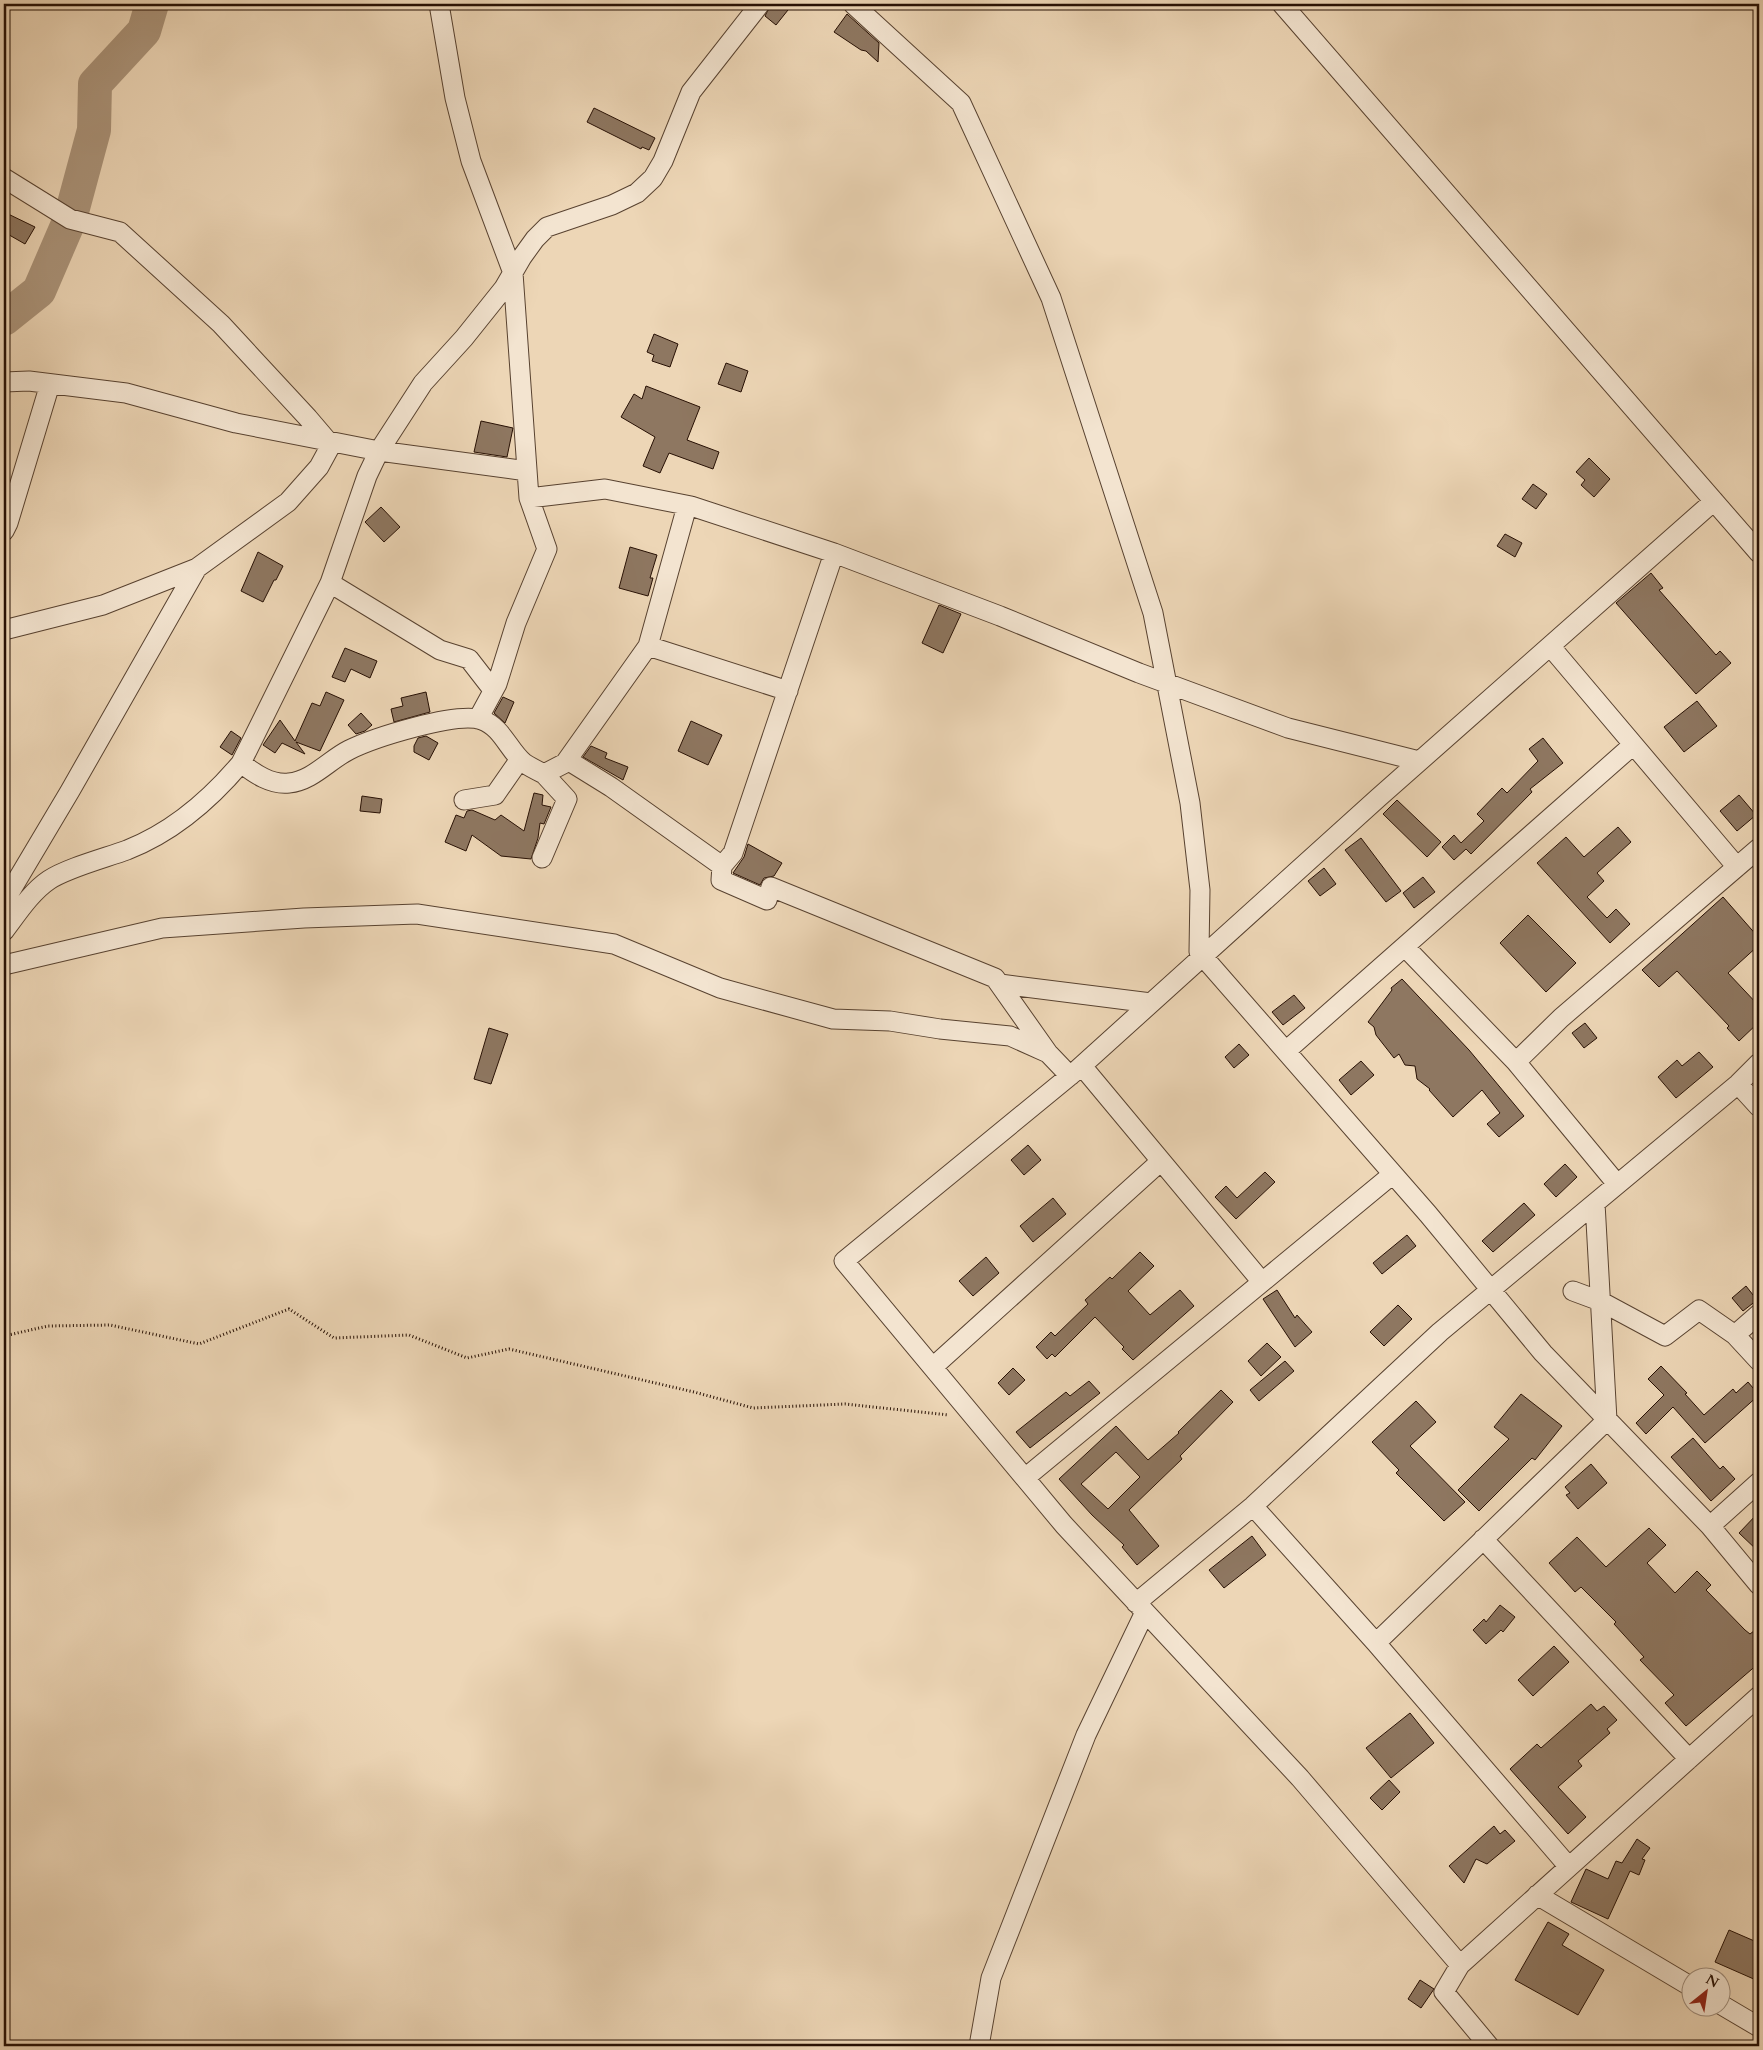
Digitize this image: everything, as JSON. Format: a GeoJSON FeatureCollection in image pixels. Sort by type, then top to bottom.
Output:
{"type":"FeatureCollection","features":[{"type":"Feature","properties":{"kind":"street"},"geometry":{"type":"LineString","coordinates":[[439,4],[454,98],[469,152],[513,273],[529,498],[547,548],[516,623],[493,690],[478,719]]}},
{"type":"Feature","properties":{"kind":"street"},"geometry":{"type":"LineString","coordinates":[[4,931],[34,893],[49,880],[129,849],[171,828],[197,809],[224,784],[241,764],[330,583],[367,476],[379,452],[424,383],[482,316],[504,288],[535,239],[547,227],[612,205],[638,193],[652,178],[663,161],[691,92],[760,4]]}},
{"type":"Feature","properties":{"kind":"street"},"geometry":{"type":"LineString","coordinates":[[853,4],[961,104],[1051,298],[1153,613],[1190,803],[1200,890],[1199,952],[1393,1174],[1542,1353],[1710,1526],[1759,1585]]}},
{"type":"Feature","properties":{"kind":"street"},"geometry":{"type":"LineString","coordinates":[[1282,4],[1759,553]]}},
{"type":"Feature","properties":{"kind":"street"},"geometry":{"type":"LineString","coordinates":[[4,178],[70,219],[120,232],[221,324],[331,445],[319,467],[288,502],[197,568],[103,605],[4,630]]}},
{"type":"Feature","properties":{"kind":"street"},"geometry":{"type":"LineString","coordinates":[[4,382],[29,381],[126,393],[236,423],[379,452],[527,471]]}},
{"type":"Feature","properties":{"kind":"street"},"geometry":{"type":"LineString","coordinates":[[4,531],[50,384]]}},
{"type":"Feature","properties":{"kind":"street"},"geometry":{"type":"LineString","coordinates":[[529,498],[605,489],[687,506],[834,553],[1167,683],[1288,728],[1419,761]]}},
{"type":"Feature","properties":{"kind":"street"},"geometry":{"type":"LineString","coordinates":[[1460,1965],[1300,1778],[1064,1525],[844,1261],[1076,1071],[1419,761],[1714,501]]}},
{"type":"Feature","properties":{"kind":"street"},"geometry":{"type":"LineString","coordinates":[[565,763],[648,646],[687,506]]}},
{"type":"Feature","properties":{"kind":"street"},"geometry":{"type":"LineString","coordinates":[[834,553],[733,853],[722,866],[721,880],[767,900],[771,887],[996,978],[1048,1053]]}},
{"type":"Feature","properties":{"kind":"street"},"geometry":{"type":"LineString","coordinates":[[4,902],[70,791],[197,568]]}},
{"type":"Feature","properties":{"kind":"street"},"geometry":{"type":"LineString","coordinates":[[330,583],[440,650],[469,659],[493,690]]}},
{"type":"Feature","properties":{"kind":"street"},"geometry":{"type":"LineString","coordinates":[[648,646],[788,691]]}},
{"type":"Feature","properties":{"kind":"street"},"geometry":{"type":"LineString","coordinates":[[1550,646],[1737,867]]}},
{"type":"Feature","properties":{"kind":"street"},"geometry":{"type":"LineString","coordinates":[[241,764],[257,776],[272,781],[288,783],[303,780],[349,750],[386,736],[454,719],[478,719],[494,727],[520,758],[544,774],[567,799],[542,858]]}},
{"type":"Feature","properties":{"kind":"street"},"geometry":{"type":"LineString","coordinates":[[1286,1051],[1633,745]]}},
{"type":"Feature","properties":{"kind":"street"},"geometry":{"type":"LineString","coordinates":[[464,800],[495,795],[520,758]]}},
{"type":"Feature","properties":{"kind":"street"},"geometry":{"type":"LineString","coordinates":[[544,774],[569,761],[611,787],[722,866]]}},
{"type":"Feature","properties":{"kind":"street"},"geometry":{"type":"LineString","coordinates":[[1516,1062],[1561,1018],[1759,848]]}},
{"type":"Feature","properties":{"kind":"street"},"geometry":{"type":"LineString","coordinates":[[4,965],[162,928],[304,918],[417,914],[614,944],[720,988],[833,1019],[890,1021],[940,1029],[1010,1036],[1048,1053],[1076,1071],[1161,1161],[1262,1282]]}},
{"type":"Feature","properties":{"kind":"street"},"geometry":{"type":"LineString","coordinates":[[1405,947],[1516,1062],[1617,1184]]}},
{"type":"Feature","properties":{"kind":"street"},"geometry":{"type":"LineString","coordinates":[[1000,984],[1151,1003]]}},
{"type":"Feature","properties":{"kind":"street"},"geometry":{"type":"LineString","coordinates":[[979,2046],[991,1978],[1086,1735],[1141,1607],[1440,1332],[1738,1084],[1759,1063]]}},
{"type":"Feature","properties":{"kind":"street"},"geometry":{"type":"LineString","coordinates":[[1738,1084],[1759,1107]]}},
{"type":"Feature","properties":{"kind":"street"},"geometry":{"type":"LineString","coordinates":[[932,1367],[1161,1161]]}},
{"type":"Feature","properties":{"kind":"street"},"geometry":{"type":"LineString","coordinates":[[1025,1478],[1393,1174]]}},
{"type":"Feature","properties":{"kind":"street"},"geometry":{"type":"LineString","coordinates":[[1376,1643],[1607,1420],[1595,1203]]}},
{"type":"Feature","properties":{"kind":"street"},"geometry":{"type":"LineString","coordinates":[[1573,1291],[1600,1301],[1665,1336],[1699,1310],[1735,1336],[1759,1361]]}},
{"type":"Feature","properties":{"kind":"street"},"geometry":{"type":"LineString","coordinates":[[1735,1336],[1759,1314]]}},
{"type":"Feature","properties":{"kind":"street"},"geometry":{"type":"LineString","coordinates":[[1710,1526],[1759,1482]]}},
{"type":"Feature","properties":{"kind":"street"},"geometry":{"type":"LineString","coordinates":[[1253,1506],[1376,1643],[1569,1867]]}},
{"type":"Feature","properties":{"kind":"street"},"geometry":{"type":"LineString","coordinates":[[1483,1539],[1689,1759]]}},
{"type":"Feature","properties":{"kind":"street"},"geometry":{"type":"LineString","coordinates":[[1489,2046],[1444,1992],[1460,1965],[1759,1696]]}},
{"type":"Feature","properties":{"kind":"street"},"geometry":{"type":"LineString","coordinates":[[1537,1895],[1680,1980]]}},
{"type":"Feature","properties":{"kind":"street"},"geometry":{"type":"LineString","coordinates":[[1730,2010],[1759,2027]]}},
{"type":"Feature","properties":{"kind":"path"},"geometry":{"type":"LineString","coordinates":[[4,1336],[48,1326],[110,1325],[199,1344],[288,1309],[334,1338],[409,1335],[467,1358],[509,1349],[694,1392],[753,1408],[845,1404],[956,1416],[968,1410]]}},
{"type":"Feature","properties":{"kind":"building"},"geometry":{"type":"Polygon","coordinates":[[[771,4],[780,4],[788,10],[776,25],[765,16],[771,4]]]}},
{"type":"Feature","properties":{"kind":"building"},"geometry":{"type":"Polygon","coordinates":[[[847,14],[879,43],[878,62],[866,51],[861,50],[834,32],[847,14]]]}},
{"type":"Feature","properties":{"kind":"building"},"geometry":{"type":"Polygon","coordinates":[[[594,108],[655,138],[649,150],[642,147],[641,149],[587,122],[594,108]]]}},
{"type":"Feature","properties":{"kind":"building"},"geometry":{"type":"Polygon","coordinates":[[[4,212],[35,227],[25,244],[4,232],[4,212]]]}},
{"type":"Feature","properties":{"kind":"building"},"geometry":{"type":"Polygon","coordinates":[[[654,334],[678,344],[670,367],[652,361],[654,355],[647,352],[654,334]]]}},
{"type":"Feature","properties":{"kind":"building"},"geometry":{"type":"Polygon","coordinates":[[[726,363],[748,371],[741,392],[718,384],[726,363]]]}},
{"type":"Feature","properties":{"kind":"building"},"geometry":{"type":"Polygon","coordinates":[[[646,386],[700,407],[687,440],[719,452],[713,469],[669,453],[660,473],[643,466],[655,437],[621,417],[634,394],[642,399],[646,386]]]}},
{"type":"Feature","properties":{"kind":"building"},"geometry":{"type":"Polygon","coordinates":[[[481,421],[513,428],[507,457],[474,452],[481,421]]]}},
{"type":"Feature","properties":{"kind":"building"},"geometry":{"type":"Polygon","coordinates":[[[1589,458],[1610,479],[1594,497],[1581,485],[1585,480],[1576,472],[1589,458]]]}},
{"type":"Feature","properties":{"kind":"building"},"geometry":{"type":"Polygon","coordinates":[[[1533,484],[1547,494],[1536,509],[1522,499],[1533,484]]]}},
{"type":"Feature","properties":{"kind":"building"},"geometry":{"type":"Polygon","coordinates":[[[381,507],[400,527],[384,542],[365,522],[381,507]]]}},
{"type":"Feature","properties":{"kind":"building"},"geometry":{"type":"Polygon","coordinates":[[[1505,534],[1522,543],[1515,557],[1497,546],[1505,534]]]}},
{"type":"Feature","properties":{"kind":"building"},"geometry":{"type":"Polygon","coordinates":[[[630,547],[657,555],[650,578],[653,578],[648,596],[619,588],[630,547]]]}},
{"type":"Feature","properties":{"kind":"building"},"geometry":{"type":"Polygon","coordinates":[[[258,552],[283,566],[263,602],[241,591],[258,552]]]}},
{"type":"Feature","properties":{"kind":"building"},"geometry":{"type":"Polygon","coordinates":[[[1651,573],[1663,588],[1659,590],[1716,655],[1720,651],[1731,663],[1696,694],[1616,603],[1651,573]]]}},
{"type":"Feature","properties":{"kind":"building"},"geometry":{"type":"Polygon","coordinates":[[[939,605],[961,614],[943,653],[922,643],[939,605]]]}},
{"type":"Feature","properties":{"kind":"building"},"geometry":{"type":"Polygon","coordinates":[[[345,648],[377,661],[370,678],[351,669],[345,682],[332,677],[345,648]]]}},
{"type":"Feature","properties":{"kind":"building"},"geometry":{"type":"Polygon","coordinates":[[[326,692],[344,700],[320,751],[296,742],[305,754],[282,743],[275,753],[263,745],[280,720],[295,741],[312,703],[320,706],[326,692]]]}},
{"type":"Feature","properties":{"kind":"building"},"geometry":{"type":"Polygon","coordinates":[[[426,692],[430,712],[394,722],[391,709],[403,706],[401,698],[426,692]]]}},
{"type":"Feature","properties":{"kind":"building"},"geometry":{"type":"Polygon","coordinates":[[[503,697],[514,702],[505,723],[494,713],[503,697]]]}},
{"type":"Feature","properties":{"kind":"building"},"geometry":{"type":"Polygon","coordinates":[[[1697,701],[1717,726],[1684,752],[1664,727],[1697,701]]]}},
{"type":"Feature","properties":{"kind":"building"},"geometry":{"type":"Polygon","coordinates":[[[361,713],[372,725],[365,731],[356,734],[348,725],[361,713]]]}},
{"type":"Feature","properties":{"kind":"building"},"geometry":{"type":"Polygon","coordinates":[[[691,721],[722,735],[708,765],[678,751],[691,721]]]}},
{"type":"Feature","properties":{"kind":"building"},"geometry":{"type":"Polygon","coordinates":[[[231,731],[241,738],[232,755],[220,747],[231,731]]]}},
{"type":"Feature","properties":{"kind":"building"},"geometry":{"type":"Polygon","coordinates":[[[426,736],[438,743],[429,760],[414,752],[414,746],[418,738],[426,736]]]}},
{"type":"Feature","properties":{"kind":"building"},"geometry":{"type":"Polygon","coordinates":[[[1543,738],[1563,763],[1530,789],[1532,792],[1471,854],[1466,849],[1454,860],[1442,847],[1454,835],[1461,843],[1484,821],[1477,814],[1502,788],[1507,793],[1538,761],[1529,749],[1543,738]]]}},
{"type":"Feature","properties":{"kind":"building"},"geometry":{"type":"Polygon","coordinates":[[[591,746],[607,753],[605,758],[628,767],[623,780],[583,757],[591,746]]]}},
{"type":"Feature","properties":{"kind":"building"},"geometry":{"type":"Polygon","coordinates":[[[534,793],[543,795],[542,805],[551,807],[544,824],[540,823],[538,838],[531,859],[501,856],[472,835],[466,851],[445,842],[456,815],[464,818],[467,811],[472,810],[495,820],[501,815],[524,831],[534,793]]]}},
{"type":"Feature","properties":{"kind":"building"},"geometry":{"type":"Polygon","coordinates":[[[1739,795],[1756,815],[1737,831],[1720,811],[1739,795]]]}},
{"type":"Feature","properties":{"kind":"building"},"geometry":{"type":"Polygon","coordinates":[[[362,796],[382,799],[380,813],[360,811],[362,796]]]}},
{"type":"Feature","properties":{"kind":"building"},"geometry":{"type":"Polygon","coordinates":[[[1397,800],[1441,842],[1427,857],[1383,814],[1397,800]]]}},
{"type":"Feature","properties":{"kind":"building"},"geometry":{"type":"Polygon","coordinates":[[[1618,827],[1631,842],[1597,873],[1604,881],[1587,897],[1607,918],[1616,909],[1630,924],[1610,943],[1537,863],[1566,837],[1584,857],[1618,827]]]}},
{"type":"Feature","properties":{"kind":"building"},"geometry":{"type":"Polygon","coordinates":[[[1361,838],[1401,891],[1386,902],[1345,850],[1361,838]]]}},
{"type":"Feature","properties":{"kind":"building"},"geometry":{"type":"Polygon","coordinates":[[[748,844],[782,863],[774,876],[764,878],[760,885],[733,873],[744,857],[748,844]]]}},
{"type":"Feature","properties":{"kind":"building"},"geometry":{"type":"Polygon","coordinates":[[[1324,868],[1336,884],[1320,896],[1308,881],[1324,868]]]}},
{"type":"Feature","properties":{"kind":"building"},"geometry":{"type":"Polygon","coordinates":[[[1423,877],[1435,892],[1414,908],[1403,893],[1423,877]]]}},
{"type":"Feature","properties":{"kind":"building"},"geometry":{"type":"Polygon","coordinates":[[[1723,897],[1759,938],[1759,945],[1728,973],[1759,1006],[1759,1022],[1739,1041],[1727,1028],[1729,1026],[1677,971],[1659,987],[1642,970],[1723,897]]]}},
{"type":"Feature","properties":{"kind":"building"},"geometry":{"type":"Polygon","coordinates":[[[1528,915],[1576,963],[1546,992],[1500,943],[1528,915]]]}},
{"type":"Feature","properties":{"kind":"building"},"geometry":{"type":"Polygon","coordinates":[[[1402,979],[1469,1050],[1524,1116],[1499,1137],[1487,1124],[1500,1113],[1482,1090],[1453,1117],[1430,1089],[1417,1079],[1415,1066],[1405,1065],[1399,1054],[1394,1058],[1376,1035],[1374,1027],[1368,1022],[1392,990],[1391,988],[1402,979]]]}},
{"type":"Feature","properties":{"kind":"building"},"geometry":{"type":"Polygon","coordinates":[[[1294,995],[1305,1008],[1283,1025],[1272,1012],[1294,995]]]}},
{"type":"Feature","properties":{"kind":"building"},"geometry":{"type":"Polygon","coordinates":[[[1585,1023],[1597,1038],[1584,1048],[1572,1033],[1585,1023]]]}},
{"type":"Feature","properties":{"kind":"building"},"geometry":{"type":"Polygon","coordinates":[[[489,1028],[508,1034],[491,1084],[474,1079],[489,1028]]]}},
{"type":"Feature","properties":{"kind":"building"},"geometry":{"type":"Polygon","coordinates":[[[1239,1044],[1249,1055],[1234,1068],[1225,1057],[1239,1044]]]}},
{"type":"Feature","properties":{"kind":"building"},"geometry":{"type":"Polygon","coordinates":[[[1699,1052],[1713,1067],[1676,1098],[1658,1077],[1677,1060],[1682,1066],[1699,1052]]]}},
{"type":"Feature","properties":{"kind":"building"},"geometry":{"type":"Polygon","coordinates":[[[1361,1061],[1374,1075],[1351,1095],[1339,1080],[1361,1061]]]}},
{"type":"Feature","properties":{"kind":"building"},"geometry":{"type":"Polygon","coordinates":[[[1028,1145],[1041,1160],[1024,1175],[1011,1160],[1028,1145]]]}},
{"type":"Feature","properties":{"kind":"building"},"geometry":{"type":"Polygon","coordinates":[[[1565,1164],[1577,1177],[1556,1197],[1544,1184],[1565,1164]]]}},
{"type":"Feature","properties":{"kind":"building"},"geometry":{"type":"Polygon","coordinates":[[[1265,1172],[1275,1182],[1236,1219],[1215,1197],[1226,1186],[1237,1198],[1265,1172]]]}},
{"type":"Feature","properties":{"kind":"building"},"geometry":{"type":"Polygon","coordinates":[[[1053,1198],[1066,1214],[1033,1242],[1020,1226],[1053,1198]]]}},
{"type":"Feature","properties":{"kind":"building"},"geometry":{"type":"Polygon","coordinates":[[[1524,1203],[1535,1215],[1493,1252],[1482,1241],[1524,1203]]]}},
{"type":"Feature","properties":{"kind":"building"},"geometry":{"type":"Polygon","coordinates":[[[1407,1235],[1416,1246],[1382,1274],[1373,1263],[1407,1235]]]}},
{"type":"Feature","properties":{"kind":"building"},"geometry":{"type":"Polygon","coordinates":[[[1140,1252],[1154,1266],[1128,1291],[1150,1315],[1180,1290],[1194,1306],[1133,1360],[1122,1349],[1124,1347],[1095,1317],[1055,1357],[1052,1354],[1047,1359],[1036,1347],[1051,1332],[1055,1336],[1088,1304],[1085,1300],[1110,1277],[1112,1279],[1140,1252]]]}},
{"type":"Feature","properties":{"kind":"building"},"geometry":{"type":"Polygon","coordinates":[[[986,1257],[999,1273],[973,1296],[959,1281],[986,1257]]]}},
{"type":"Feature","properties":{"kind":"building"},"geometry":{"type":"Polygon","coordinates":[[[1746,1286],[1757,1300],[1743,1311],[1732,1298],[1746,1286]]]}},
{"type":"Feature","properties":{"kind":"building"},"geometry":{"type":"Polygon","coordinates":[[[1277,1290],[1295,1318],[1297,1315],[1312,1332],[1295,1347],[1263,1299],[1277,1290]]]}},
{"type":"Feature","properties":{"kind":"building"},"geometry":{"type":"Polygon","coordinates":[[[1398,1305],[1412,1319],[1384,1346],[1370,1332],[1398,1305]]]}},
{"type":"Feature","properties":{"kind":"building"},"geometry":{"type":"Polygon","coordinates":[[[1267,1343],[1281,1357],[1261,1376],[1248,1361],[1267,1343]]]}},
{"type":"Feature","properties":{"kind":"building"},"geometry":{"type":"Polygon","coordinates":[[[1285,1361],[1294,1371],[1259,1401],[1250,1390],[1285,1361]]]}},
{"type":"Feature","properties":{"kind":"building"},"geometry":{"type":"Polygon","coordinates":[[[1661,1366],[1687,1393],[1685,1394],[1704,1415],[1733,1389],[1736,1393],[1748,1382],[1759,1395],[1705,1443],[1673,1407],[1646,1434],[1636,1423],[1664,1395],[1648,1379],[1661,1366]]]}},
{"type":"Feature","properties":{"kind":"building"},"geometry":{"type":"Polygon","coordinates":[[[1013,1368],[1025,1380],[1009,1395],[998,1383],[1013,1368]]]}},
{"type":"Feature","properties":{"kind":"building"},"geometry":{"type":"Polygon","coordinates":[[[1089,1381],[1100,1393],[1030,1448],[1016,1432],[1066,1392],[1070,1396],[1089,1381]]]}},
{"type":"Feature","properties":{"kind":"building"},"geometry":{"type":"Polygon","coordinates":[[[1221,1390],[1233,1402],[1180,1456],[1182,1459],[1129,1510],[1159,1546],[1137,1565],[1122,1547],[1124,1545],[1092,1515],[1059,1479],[1116,1426],[1148,1460],[1221,1390]],[[1116,1452],[1081,1484],[1108,1509],[1140,1477],[1116,1452]]]}},
{"type":"Feature","properties":{"kind":"building"},"geometry":{"type":"Polygon","coordinates":[[[1521,1394],[1562,1426],[1535,1460],[1532,1458],[1479,1511],[1458,1490],[1509,1439],[1494,1427],[1521,1394]]]}},
{"type":"Feature","properties":{"kind":"building"},"geometry":{"type":"Polygon","coordinates":[[[1416,1401],[1436,1422],[1410,1446],[1465,1502],[1444,1521],[1396,1473],[1399,1470],[1372,1442],[1416,1401]]]}},
{"type":"Feature","properties":{"kind":"building"},"geometry":{"type":"Polygon","coordinates":[[[1693,1438],[1720,1469],[1723,1466],[1735,1479],[1711,1501],[1671,1457],[1693,1438]]]}},
{"type":"Feature","properties":{"kind":"building"},"geometry":{"type":"Polygon","coordinates":[[[1591,1464],[1607,1483],[1578,1509],[1566,1495],[1570,1493],[1565,1487],[1591,1464]]]}},
{"type":"Feature","properties":{"kind":"building"},"geometry":{"type":"Polygon","coordinates":[[[1759,1512],[1759,1552],[1739,1533],[1759,1512]]]}},
{"type":"Feature","properties":{"kind":"building"},"geometry":{"type":"Polygon","coordinates":[[[1649,1528],[1666,1545],[1647,1563],[1675,1593],[1697,1571],[1711,1585],[1706,1590],[1745,1630],[1750,1634],[1759,1627],[1759,1663],[1686,1726],[1665,1703],[1674,1695],[1640,1660],[1644,1657],[1614,1624],[1616,1622],[1581,1587],[1575,1592],[1549,1563],[1577,1537],[1606,1567],[1649,1528]]]}},
{"type":"Feature","properties":{"kind":"building"},"geometry":{"type":"Polygon","coordinates":[[[1252,1536],[1266,1555],[1224,1588],[1209,1570],[1252,1536]]]}},
{"type":"Feature","properties":{"kind":"building"},"geometry":{"type":"Polygon","coordinates":[[[1500,1605],[1515,1617],[1503,1632],[1501,1630],[1486,1644],[1473,1630],[1484,1619],[1486,1622],[1500,1605]]]}},
{"type":"Feature","properties":{"kind":"building"},"geometry":{"type":"Polygon","coordinates":[[[1554,1646],[1569,1662],[1533,1696],[1518,1680],[1554,1646]]]}},
{"type":"Feature","properties":{"kind":"building"},"geometry":{"type":"Polygon","coordinates":[[[1591,1704],[1597,1711],[1604,1706],[1617,1720],[1607,1729],[1610,1733],[1578,1761],[1582,1766],[1558,1787],[1586,1817],[1568,1834],[1510,1769],[1537,1744],[1541,1748],[1591,1704]]]}},
{"type":"Feature","properties":{"kind":"building"},"geometry":{"type":"Polygon","coordinates":[[[1410,1713],[1434,1743],[1391,1778],[1366,1748],[1410,1713]]]}},
{"type":"Feature","properties":{"kind":"building"},"geometry":{"type":"Polygon","coordinates":[[[1389,1780],[1400,1792],[1382,1810],[1370,1798],[1389,1780]]]}},
{"type":"Feature","properties":{"kind":"building"},"geometry":{"type":"Polygon","coordinates":[[[1494,1826],[1500,1834],[1505,1830],[1515,1841],[1487,1864],[1476,1859],[1464,1883],[1449,1866],[1494,1826]]]}},
{"type":"Feature","properties":{"kind":"building"},"geometry":{"type":"Polygon","coordinates":[[[1637,1839],[1650,1848],[1642,1859],[1645,1860],[1639,1875],[1630,1871],[1608,1919],[1571,1902],[1586,1869],[1608,1879],[1616,1861],[1622,1863],[1637,1839]]]}},
{"type":"Feature","properties":{"kind":"building"},"geometry":{"type":"Polygon","coordinates":[[[1548,1922],[1569,1934],[1562,1945],[1604,1970],[1578,2015],[1515,1980],[1548,1922]]]}},
{"type":"Feature","properties":{"kind":"building"},"geometry":{"type":"Polygon","coordinates":[[[1729,1930],[1759,1943],[1759,1972],[1756,1980],[1715,1962],[1729,1930]]]}},
{"type":"Feature","properties":{"kind":"building"},"geometry":{"type":"Polygon","coordinates":[[[1420,1980],[1434,1989],[1421,2008],[1408,1999],[1420,1980]]]}},
{"type":"Feature","properties":{"kind":"waterway"},"geometry":{"type":"LineString","coordinates":[[4,319],[39,291],[70,219],[94,130],[95,84],[144,31],[152,4]]}}]}
